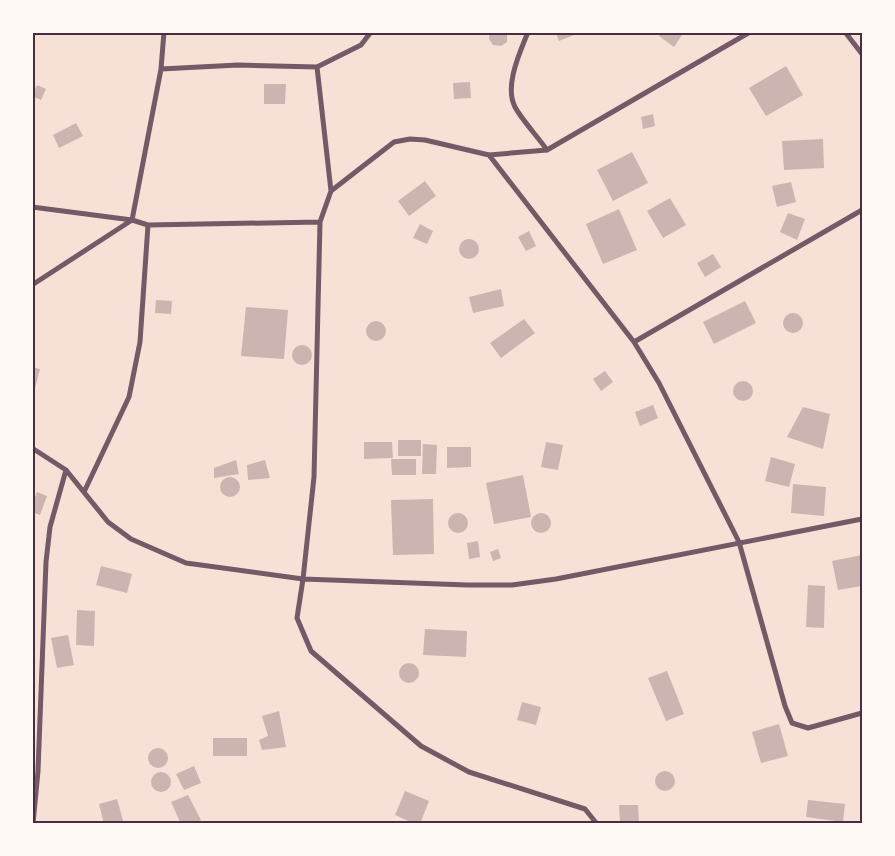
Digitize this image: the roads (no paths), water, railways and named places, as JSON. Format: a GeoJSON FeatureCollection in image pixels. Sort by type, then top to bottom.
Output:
{"type":"FeatureCollection","features":[{"type":"Feature","properties":{"kind":"street"},"geometry":{"type":"LineString","coordinates":[[32,285],[132,220],[161,69],[164,32]]}},
{"type":"Feature","properties":{"kind":"street"},"geometry":{"type":"LineString","coordinates":[[161,69],[238,65],[317,67],[361,45],[371,32]]}},
{"type":"Feature","properties":{"kind":"street"},"geometry":{"type":"LineString","coordinates":[[528,32],[516,63],[511,89],[514,106],[547,150]]}},
{"type":"Feature","properties":{"kind":"street"},"geometry":{"type":"LineString","coordinates":[[331,191],[394,142],[410,139],[425,140],[489,155],[547,150],[750,32]]}},
{"type":"Feature","properties":{"kind":"street"},"geometry":{"type":"LineString","coordinates":[[845,32],[862,54]]}},
{"type":"Feature","properties":{"kind":"street"},"geometry":{"type":"LineString","coordinates":[[317,67],[331,191],[320,222],[314,457],[303,578],[297,618],[311,651],[421,746],[469,772],[585,809],[597,824]]}},
{"type":"Feature","properties":{"kind":"street"},"geometry":{"type":"LineString","coordinates":[[489,155],[634,342],[659,383],[739,542],[785,706],[792,722],[808,728],[862,713]]}},
{"type":"Feature","properties":{"kind":"street"},"geometry":{"type":"LineString","coordinates":[[32,206],[132,220],[148,225],[320,222]]}},
{"type":"Feature","properties":{"kind":"street"},"geometry":{"type":"LineString","coordinates":[[634,342],[862,210]]}},
{"type":"Feature","properties":{"kind":"street"},"geometry":{"type":"LineString","coordinates":[[84,492],[129,397],[140,342],[148,225]]}},
{"type":"Feature","properties":{"kind":"street"},"geometry":{"type":"LineString","coordinates":[[32,448],[66,470],[108,522],[131,539],[186,563],[303,578],[467,585],[512,585],[556,579],[862,519]]}},
{"type":"Feature","properties":{"kind":"street"},"geometry":{"type":"LineString","coordinates":[[33,824],[38,771],[46,562],[50,527],[66,470]]}}]}
